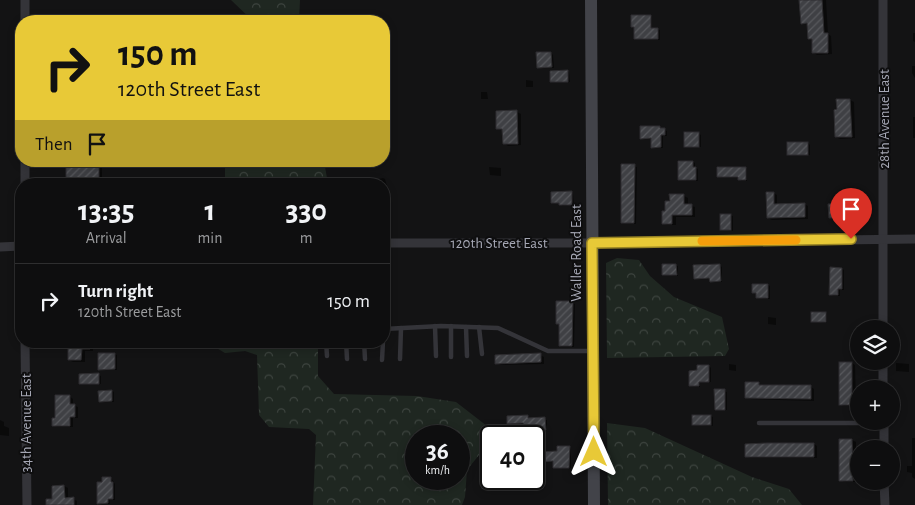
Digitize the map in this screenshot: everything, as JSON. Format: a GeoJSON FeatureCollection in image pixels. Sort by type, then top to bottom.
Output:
{"type":"FeatureCollection","features":[{"type":"Feature","properties":{"kind":"street"},"geometry":{"type":"LineString","coordinates":[[25,0],[25,15]]}},
{"type":"Feature","properties":{"kind":"street","name":"Waller Road East"},"geometry":{"type":"LineString","coordinates":[[592,0],[594,505]]}},
{"type":"Feature","properties":{"kind":"street","name":"28th Avenue East"},"geometry":{"type":"LineString","coordinates":[[883,0],[884,320]]}},
{"type":"Feature","properties":{"kind":"street","name":"120th Street East"},"geometry":{"type":"LineString","coordinates":[[390,243],[592,243],[915,239]]}},
{"type":"Feature","properties":{"kind":"street"},"geometry":{"type":"LineString","coordinates":[[0,247],[15,246]]}},
{"type":"Feature","properties":{"kind":"street","name":"34th Avenue East"},"geometry":{"type":"LineString","coordinates":[[25,348],[27,505]]}},
{"type":"Feature","properties":{"kind":"street"},"geometry":{"type":"LineString","coordinates":[[884,490],[884,505]]}},
{"type":"Feature","properties":{"kind":"lane"},"geometry":{"type":"LineString","coordinates":[[435,326],[436,356]]}},
{"type":"Feature","properties":{"kind":"lane"},"geometry":{"type":"LineString","coordinates":[[390,328],[451,326],[498,328],[548,351],[593,351]]}},
{"type":"Feature","properties":{"kind":"lane"},"geometry":{"type":"LineString","coordinates":[[451,326],[451,357]]}},
{"type":"Feature","properties":{"kind":"lane"},"geometry":{"type":"LineString","coordinates":[[466,327],[467,356]]}},
{"type":"Feature","properties":{"kind":"lane"},"geometry":{"type":"LineString","coordinates":[[400,359],[401,328]]}},
{"type":"Feature","properties":{"kind":"lane"},"geometry":{"type":"LineString","coordinates":[[479,328],[482,354]]}},
{"type":"Feature","properties":{"kind":"lane"},"geometry":{"type":"LineString","coordinates":[[326,348],[327,356]]}},
{"type":"Feature","properties":{"kind":"lane"},"geometry":{"type":"LineString","coordinates":[[346,348],[347,358]]}},
{"type":"Feature","properties":{"kind":"lane"},"geometry":{"type":"LineString","coordinates":[[364,348],[365,359]]}},
{"type":"Feature","properties":{"kind":"lane"},"geometry":{"type":"LineString","coordinates":[[382,360],[383,348]]}},
{"type":"Feature","properties":{"kind":"lane"},"geometry":{"type":"LineString","coordinates":[[759,422],[850,422]]}},
{"type":"Feature","properties":{"kind":"green space"},"geometry":{"type":"Polygon","coordinates":[[[231,0],[300,0],[299,15],[247,15],[231,0]]]}},
{"type":"Feature","properties":{"kind":"green space"},"geometry":{"type":"Polygon","coordinates":[[[225,167],[325,167],[327,178],[225,178],[225,167]]]}},
{"type":"Feature","properties":{"kind":"green space"},"geometry":{"type":"Polygon","coordinates":[[[617,258],[639,260],[650,276],[674,297],[722,317],[729,349],[725,356],[607,358],[606,263],[617,258]]]}},
{"type":"Feature","properties":{"kind":"green space"},"geometry":{"type":"Polygon","coordinates":[[[217,348],[318,348],[318,376],[334,394],[417,396],[456,402],[486,425],[480,425],[480,454],[470,466],[470,425],[405,425],[405,490],[466,490],[462,505],[313,505],[316,435],[309,429],[269,427],[259,415],[257,355],[245,351],[225,353],[217,348]]]}},
{"type":"Feature","properties":{"kind":"green space"},"geometry":{"type":"Polygon","coordinates":[[[607,423],[645,428],[752,477],[789,489],[802,505],[608,505],[607,423]]]}},
{"type":"Feature","properties":{"kind":"building"},"geometry":{"type":"Polygon","coordinates":[[[799,0],[822,0],[824,33],[828,33],[828,53],[812,53],[812,39],[808,39],[807,23],[801,24],[799,0]]]}},
{"type":"Feature","properties":{"kind":"building"},"geometry":{"type":"Polygon","coordinates":[[[631,15],[651,15],[651,28],[658,28],[658,39],[634,39],[631,15]]]}},
{"type":"Feature","properties":{"kind":"building"},"geometry":{"type":"Polygon","coordinates":[[[536,52],[551,52],[552,67],[537,68],[536,52]]]}},
{"type":"Feature","properties":{"kind":"building"},"geometry":{"type":"Polygon","coordinates":[[[568,70],[568,82],[550,82],[550,71],[568,70]]]}},
{"type":"Feature","properties":{"kind":"building"},"geometry":{"type":"Polygon","coordinates":[[[836,99],[850,99],[852,137],[835,137],[834,110],[837,109],[836,99]]]}},
{"type":"Feature","properties":{"kind":"building"},"geometry":{"type":"Polygon","coordinates":[[[517,110],[518,144],[503,144],[502,129],[496,129],[496,111],[517,110]]]}},
{"type":"Feature","properties":{"kind":"building"},"geometry":{"type":"Polygon","coordinates":[[[640,126],[660,126],[660,128],[665,128],[665,135],[661,135],[661,147],[651,148],[651,138],[640,139],[640,126]]]}},
{"type":"Feature","properties":{"kind":"building"},"geometry":{"type":"Polygon","coordinates":[[[684,132],[699,132],[699,147],[684,147],[684,132]]]}},
{"type":"Feature","properties":{"kind":"building"},"geometry":{"type":"Polygon","coordinates":[[[787,142],[808,142],[808,155],[787,155],[787,142]]]}},
{"type":"Feature","properties":{"kind":"building"},"geometry":{"type":"Polygon","coordinates":[[[678,161],[693,161],[693,167],[696,167],[696,180],[678,180],[678,161]]]}},
{"type":"Feature","properties":{"kind":"building"},"geometry":{"type":"Polygon","coordinates":[[[621,164],[635,164],[634,223],[621,223],[621,164]]]}},
{"type":"Feature","properties":{"kind":"building"},"geometry":{"type":"Polygon","coordinates":[[[66,167],[99,167],[99,178],[66,178],[66,167]]]}},
{"type":"Feature","properties":{"kind":"building"},"geometry":{"type":"Polygon","coordinates":[[[717,167],[746,167],[746,180],[738,180],[738,177],[717,177],[717,167]]]}},
{"type":"Feature","properties":{"kind":"building"},"geometry":{"type":"Polygon","coordinates":[[[572,191],[572,205],[551,203],[551,192],[572,191]]]}},
{"type":"Feature","properties":{"kind":"building"},"geometry":{"type":"Polygon","coordinates":[[[766,192],[774,192],[774,204],[805,203],[805,217],[767,218],[766,192]]]}},
{"type":"Feature","properties":{"kind":"building"},"geometry":{"type":"Polygon","coordinates":[[[669,194],[684,194],[684,204],[692,204],[692,215],[672,215],[672,224],[662,224],[662,211],[665,211],[665,201],[670,201],[669,194]]]}},
{"type":"Feature","properties":{"kind":"building"},"geometry":{"type":"Polygon","coordinates":[[[838,195],[857,195],[858,217],[829,218],[828,204],[839,203],[838,195]]]}},
{"type":"Feature","properties":{"kind":"building"},"geometry":{"type":"Polygon","coordinates":[[[720,214],[731,214],[731,230],[720,230],[720,214]]]}},
{"type":"Feature","properties":{"kind":"building"},"geometry":{"type":"Polygon","coordinates":[[[662,264],[676,264],[677,275],[662,275],[662,264]]]}},
{"type":"Feature","properties":{"kind":"building"},"geometry":{"type":"Polygon","coordinates":[[[720,264],[721,281],[710,282],[709,278],[694,279],[693,265],[720,264]]]}},
{"type":"Feature","properties":{"kind":"building"},"geometry":{"type":"Polygon","coordinates":[[[830,267],[842,268],[842,289],[838,289],[838,295],[829,295],[830,267]]]}},
{"type":"Feature","properties":{"kind":"building"},"geometry":{"type":"Polygon","coordinates":[[[752,284],[768,284],[768,298],[756,298],[756,293],[752,293],[752,284]]]}},
{"type":"Feature","properties":{"kind":"building"},"geometry":{"type":"Polygon","coordinates":[[[556,301],[573,301],[572,346],[559,346],[559,324],[556,324],[556,301]]]}},
{"type":"Feature","properties":{"kind":"building"},"geometry":{"type":"Polygon","coordinates":[[[811,312],[826,312],[826,322],[811,322],[811,312]]]}},
{"type":"Feature","properties":{"kind":"building"},"geometry":{"type":"Polygon","coordinates":[[[68,348],[90,348],[82,349],[81,360],[68,360],[68,348]]]}},
{"type":"Feature","properties":{"kind":"building"},"geometry":{"type":"Polygon","coordinates":[[[98,353],[115,353],[115,369],[98,370],[98,353]]]}},
{"type":"Feature","properties":{"kind":"building"},"geometry":{"type":"Polygon","coordinates":[[[541,353],[541,362],[495,364],[495,355],[541,353]]]}},
{"type":"Feature","properties":{"kind":"building"},"geometry":{"type":"Polygon","coordinates":[[[839,362],[850,362],[852,380],[850,380],[850,405],[839,405],[839,362]]]}},
{"type":"Feature","properties":{"kind":"building"},"geometry":{"type":"Polygon","coordinates":[[[697,365],[709,365],[709,382],[699,382],[699,386],[689,386],[689,371],[697,370],[697,365]]]}},
{"type":"Feature","properties":{"kind":"building"},"geometry":{"type":"Polygon","coordinates":[[[99,373],[99,384],[79,384],[79,374],[99,373]]]}},
{"type":"Feature","properties":{"kind":"building"},"geometry":{"type":"Polygon","coordinates":[[[745,382],[759,382],[759,385],[811,385],[811,399],[745,398],[745,382]]]}},
{"type":"Feature","properties":{"kind":"building"},"geometry":{"type":"Polygon","coordinates":[[[714,389],[725,389],[725,410],[715,410],[714,389]]]}},
{"type":"Feature","properties":{"kind":"building"},"geometry":{"type":"Polygon","coordinates":[[[112,390],[112,401],[99,402],[98,391],[112,390]]]}},
{"type":"Feature","properties":{"kind":"building"},"geometry":{"type":"Polygon","coordinates":[[[55,395],[70,395],[70,404],[75,404],[75,417],[70,417],[70,426],[52,426],[52,418],[55,418],[55,395]]]}},
{"type":"Feature","properties":{"kind":"building"},"geometry":{"type":"Polygon","coordinates":[[[528,415],[528,418],[545,417],[546,430],[545,425],[507,424],[507,416],[528,415]]]}},
{"type":"Feature","properties":{"kind":"building"},"geometry":{"type":"Polygon","coordinates":[[[692,415],[711,415],[711,425],[692,425],[692,415]]]}},
{"type":"Feature","properties":{"kind":"building"},"geometry":{"type":"Polygon","coordinates":[[[839,439],[852,439],[850,440],[850,481],[839,481],[839,439]]]}},
{"type":"Feature","properties":{"kind":"building"},"geometry":{"type":"Polygon","coordinates":[[[814,443],[814,457],[745,457],[745,444],[814,443]]]}},
{"type":"Feature","properties":{"kind":"building"},"geometry":{"type":"Polygon","coordinates":[[[557,446],[570,446],[569,468],[553,468],[553,461],[545,462],[545,452],[557,451],[557,446]]]}},
{"type":"Feature","properties":{"kind":"building"},"geometry":{"type":"Polygon","coordinates":[[[102,477],[111,477],[111,482],[113,482],[113,499],[108,499],[108,503],[97,504],[97,482],[102,482],[102,477]]]}},
{"type":"Feature","properties":{"kind":"building"},"geometry":{"type":"Polygon","coordinates":[[[64,485],[65,498],[74,497],[74,505],[46,505],[46,499],[52,499],[52,486],[64,485]]]}},
{"type":"Feature","properties":{"kind":"slow traffic"},"geometry":{"type":"LineString","coordinates":[[702,241],[796,240]]}},
{"type":"Feature","properties":{"kind":"route"},"geometry":{"type":"LineString","coordinates":[[594,452],[592,243],[851,239]]}}]}
